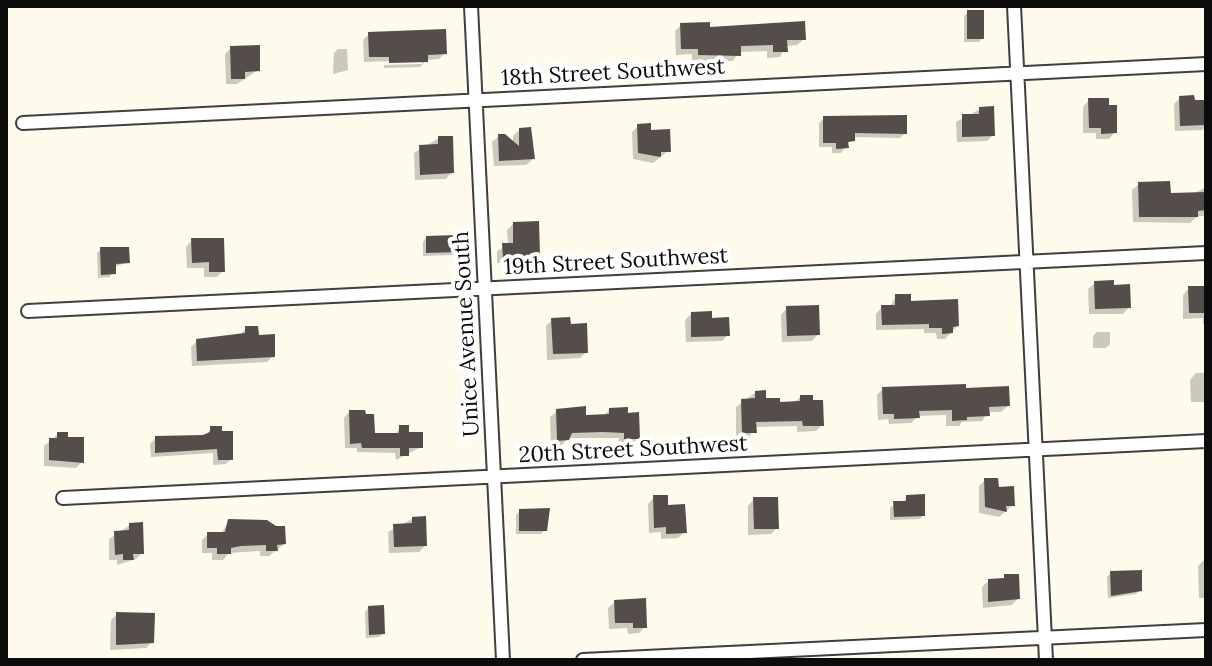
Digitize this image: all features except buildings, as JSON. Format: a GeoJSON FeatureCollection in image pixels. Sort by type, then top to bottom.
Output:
{"type":"FeatureCollection","features":[{"type":"Feature","properties":{"kind":"street","name":"Unice Avenue South"},"geometry":{"type":"LineString","coordinates":[[471,6],[503,660]]}},
{"type":"Feature","properties":{"kind":"street"},"geometry":{"type":"LineString","coordinates":[[1014,6],[1046,660]]}},
{"type":"Feature","properties":{"kind":"street","name":"18th Street Southwest"},"geometry":{"type":"LineString","coordinates":[[23,123],[1206,64]]}},
{"type":"Feature","properties":{"kind":"street","name":"19th Street Southwest"},"geometry":{"type":"LineString","coordinates":[[28,311],[1206,253]]}},
{"type":"Feature","properties":{"kind":"street","name":"20th Street Southwest"},"geometry":{"type":"LineString","coordinates":[[63,498],[1206,441]]}},
{"type":"Feature","properties":{"kind":"street"},"geometry":{"type":"LineString","coordinates":[[583,660],[1206,630]]}}]}
